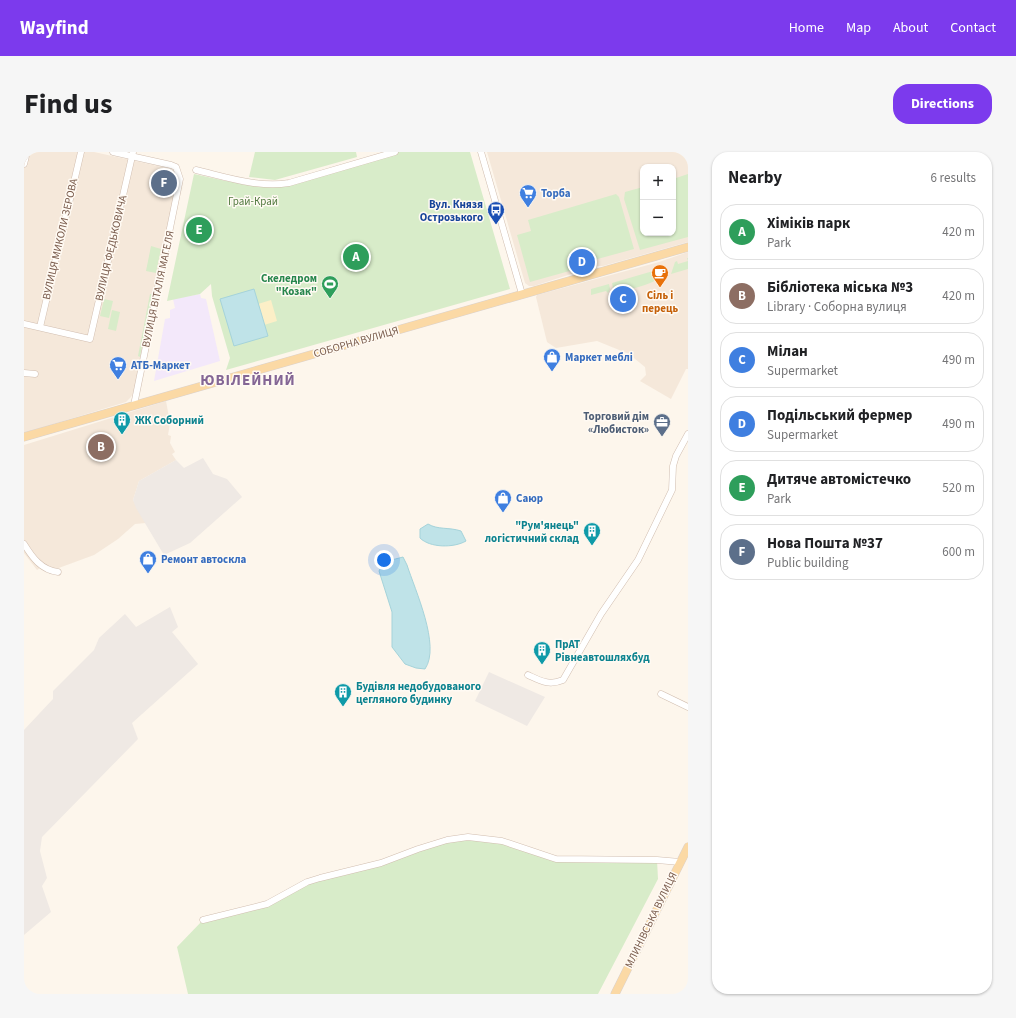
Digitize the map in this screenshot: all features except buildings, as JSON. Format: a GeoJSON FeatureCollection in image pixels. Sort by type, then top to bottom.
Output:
{"type":"FeatureCollection","features":[{"type":"Feature","properties":{"kind":"main road","name":"СОБОРНА ВУЛИЦЯ"},"geometry":{"type":"LineString","coordinates":[[24,437],[688,247]]}},
{"type":"Feature","properties":{"kind":"main road","name":"МЛИНІВСЬКА ВУЛИЦЯ"},"geometry":{"type":"LineString","coordinates":[[614,994],[688,847]]}},
{"type":"Feature","properties":{"kind":"street"},"geometry":{"type":"LineString","coordinates":[[24,164],[27,152]]}},
{"type":"Feature","properties":{"kind":"street","name":"ВУЛИЦЯ МИКОЛИ ЗЕРОВА"},"geometry":{"type":"LineString","coordinates":[[40,327],[81,152]]}},
{"type":"Feature","properties":{"kind":"street"},"geometry":{"type":"LineString","coordinates":[[113,152],[133,154]]}},
{"type":"Feature","properties":{"kind":"street"},"geometry":{"type":"LineString","coordinates":[[196,170],[263,184],[277,185],[289,183],[395,152]]}},
{"type":"Feature","properties":{"kind":"street"},"geometry":{"type":"LineString","coordinates":[[481,152],[522,294]]}},
{"type":"Feature","properties":{"kind":"street","name":"ВУЛИЦЯ ФЕДЬКОВИЧА"},"geometry":{"type":"LineString","coordinates":[[40,327],[90,339],[133,154]]}},
{"type":"Feature","properties":{"kind":"street","name":"ВУЛИЦЯ ВІТАЛІЯ МАГЕЛЯ"},"geometry":{"type":"LineString","coordinates":[[133,154],[171,165],[176,167],[179,172],[179,186],[134,405]]}},
{"type":"Feature","properties":{"kind":"street"},"geometry":{"type":"LineString","coordinates":[[24,324],[40,327]]}},
{"type":"Feature","properties":{"kind":"street"},"geometry":{"type":"LineString","coordinates":[[24,373],[35,374]]}},
{"type":"Feature","properties":{"kind":"street"},"geometry":{"type":"LineString","coordinates":[[528,675],[547,684],[556,683],[563,680],[601,614],[638,560],[672,490],[673,466],[676,456],[688,434]]}},
{"type":"Feature","properties":{"kind":"street"},"geometry":{"type":"LineString","coordinates":[[24,544],[34,559],[45,568],[58,572]]}},
{"type":"Feature","properties":{"kind":"street"},"geometry":{"type":"LineString","coordinates":[[661,694],[688,707]]}},
{"type":"Feature","properties":{"kind":"street"},"geometry":{"type":"LineString","coordinates":[[203,920],[267,904],[293,889],[313,880],[381,864],[418,848],[447,840],[468,837],[502,841],[556,860],[657,860],[680,862]]}},
{"type":"Feature","properties":{"kind":"shaded area"},"geometry":{"type":"Polygon","coordinates":[[[24,152],[94,152],[167,168],[174,171],[178,176],[134,391],[131,397],[126,402],[24,433],[24,152]]]}},
{"type":"Feature","properties":{"kind":"shaded area"},"geometry":{"type":"Polygon","coordinates":[[[487,152],[688,152],[688,242],[603,266],[596,266],[534,286],[529,286],[525,283],[487,152]]]}},
{"type":"Feature","properties":{"kind":"shaded area"},"geometry":{"type":"Polygon","coordinates":[[[688,252],[688,369],[686,369],[671,399],[640,381],[646,375],[645,367],[629,354],[597,341],[556,348],[547,342],[536,297],[537,295],[659,262],[688,252]]]}},
{"type":"Feature","properties":{"kind":"shaded area"},"geometry":{"type":"Polygon","coordinates":[[[200,294],[201,298],[206,299],[220,361],[154,381],[165,319],[170,318],[170,310],[175,308],[173,299],[200,294]]]}},
{"type":"Feature","properties":{"kind":"shaded area"},"geometry":{"type":"Polygon","coordinates":[[[166,401],[170,423],[168,435],[171,436],[170,443],[175,452],[172,454],[176,460],[139,481],[133,500],[146,523],[135,524],[118,539],[94,555],[56,569],[45,565],[37,570],[24,553],[24,445],[166,401]]]}},
{"type":"Feature","properties":{"kind":"shaded area"},"geometry":{"type":"Polygon","coordinates":[[[203,458],[213,474],[227,479],[242,497],[190,543],[164,555],[136,508],[133,500],[139,481],[176,460],[184,468],[203,458]]]}},
{"type":"Feature","properties":{"kind":"shaded area"},"geometry":{"type":"Polygon","coordinates":[[[170,607],[178,627],[172,632],[198,664],[132,723],[138,739],[42,837],[40,851],[47,878],[42,886],[51,912],[24,935],[24,730],[53,699],[53,691],[94,650],[99,638],[125,614],[136,627],[170,607]]]}},
{"type":"Feature","properties":{"kind":"shaded area"},"geometry":{"type":"Polygon","coordinates":[[[489,672],[545,697],[527,726],[475,701],[489,672]]]}},
{"type":"Feature","properties":{"kind":"green space"},"geometry":{"type":"Polygon","coordinates":[[[255,152],[356,152],[357,157],[275,180],[249,177],[255,152]]]}},
{"type":"Feature","properties":{"kind":"green space","name":"Грай-Край"},"geometry":{"type":"Polygon","coordinates":[[[395,152],[470,152],[510,289],[226,370],[230,358],[212,296],[211,284],[200,294],[167,301],[194,174],[226,181],[277,185],[395,152]]]}},
{"type":"Feature","properties":{"kind":"green space"},"geometry":{"type":"Polygon","coordinates":[[[688,174],[688,237],[640,250],[624,199],[625,192],[640,188],[640,236],[676,236],[676,178],[688,174]]]}},
{"type":"Feature","properties":{"kind":"green space"},"geometry":{"type":"Polygon","coordinates":[[[616,194],[619,197],[634,249],[572,266],[573,270],[530,282],[517,235],[531,231],[528,220],[616,194]]]}},
{"type":"Feature","properties":{"kind":"green space"},"geometry":{"type":"Polygon","coordinates":[[[151,246],[161,249],[156,273],[146,271],[151,246]]]}},
{"type":"Feature","properties":{"kind":"green space"},"geometry":{"type":"Polygon","coordinates":[[[677,261],[678,264],[688,261],[688,269],[671,274],[675,262],[677,261]]]}},
{"type":"Feature","properties":{"kind":"green space"},"geometry":{"type":"Polygon","coordinates":[[[660,269],[664,277],[652,282],[632,289],[625,290],[613,288],[612,283],[660,269]]]}},
{"type":"Feature","properties":{"kind":"green space"},"geometry":{"type":"Polygon","coordinates":[[[609,284],[610,289],[608,293],[606,291],[591,295],[591,289],[609,284]]]}},
{"type":"Feature","properties":{"kind":"green space"},"geometry":{"type":"Polygon","coordinates":[[[150,294],[153,294],[140,357],[138,356],[150,294]]]}},
{"type":"Feature","properties":{"kind":"green space"},"geometry":{"type":"Polygon","coordinates":[[[104,299],[113,301],[109,318],[100,316],[104,299]]]}},
{"type":"Feature","properties":{"kind":"green space"},"geometry":{"type":"Polygon","coordinates":[[[112,310],[120,312],[116,331],[108,329],[112,310]]]}},
{"type":"Feature","properties":{"kind":"green space"},"geometry":{"type":"Polygon","coordinates":[[[485,838],[544,857],[657,860],[658,879],[598,994],[188,994],[177,947],[203,920],[267,904],[307,882],[381,863],[447,840],[485,838]]]}},
{"type":"Feature","properties":{"kind":"sand"},"geometry":{"type":"Polygon","coordinates":[[[271,300],[277,321],[264,325],[258,304],[271,300]]]}},
{"type":"Feature","properties":{"kind":"water"},"geometry":{"type":"Polygon","coordinates":[[[254,289],[268,336],[234,346],[220,299],[254,289]]]}},
{"type":"Feature","properties":{"kind":"water"},"geometry":{"type":"Polygon","coordinates":[[[428,524],[436,527],[461,531],[466,541],[449,546],[430,544],[420,538],[420,529],[428,524]]]}},
{"type":"Feature","properties":{"kind":"water"},"geometry":{"type":"Polygon","coordinates":[[[403,557],[425,618],[428,633],[430,647],[429,659],[425,669],[416,668],[405,664],[392,647],[392,612],[379,571],[386,563],[403,557]]]}},
{"type":"Feature","properties":{"kind":"place","name":"Нова Пошта №37"},"geometry":{"type":"Point","coordinates":[164,183]}},
{"type":"Feature","properties":{"kind":"place","name":"Торба"},"geometry":{"type":"Point","coordinates":[528,208]}},
{"type":"Feature","properties":{"kind":"place","name":"Вул. Князя Острозького"},"geometry":{"type":"Point","coordinates":[496,225]}},
{"type":"Feature","properties":{"kind":"place","name":"Дитяче автомістечко"},"geometry":{"type":"Point","coordinates":[199,230]}},
{"type":"Feature","properties":{"kind":"place","name":"Хіміків парк"},"geometry":{"type":"Point","coordinates":[356,257]}},
{"type":"Feature","properties":{"kind":"place","name":"Подільський фермер"},"geometry":{"type":"Point","coordinates":[582,262]}},
{"type":"Feature","properties":{"kind":"place","name":"Сіль і перець"},"geometry":{"type":"Point","coordinates":[660,288]}},
{"type":"Feature","properties":{"kind":"place","name":"Скеледром \"Козак\""},"geometry":{"type":"Point","coordinates":[330,299]}},
{"type":"Feature","properties":{"kind":"place","name":"Мілан"},"geometry":{"type":"Point","coordinates":[623,299]}},
{"type":"Feature","properties":{"kind":"place","name":"Маркет меблі"},"geometry":{"type":"Point","coordinates":[552,372]}},
{"type":"Feature","properties":{"kind":"place","name":"АТБ-Маркет"},"geometry":{"type":"Point","coordinates":[118,380]}},
{"type":"Feature","properties":{"kind":"place","name":"ЖК Соборний"},"geometry":{"type":"Point","coordinates":[122,435]}},
{"type":"Feature","properties":{"kind":"place","name":"Торговий дім «Любисток»"},"geometry":{"type":"Point","coordinates":[662,437]}},
{"type":"Feature","properties":{"kind":"place","name":"Бібліотека міська №3"},"geometry":{"type":"Point","coordinates":[101,447]}},
{"type":"Feature","properties":{"kind":"place","name":"Саюр"},"geometry":{"type":"Point","coordinates":[503,513]}},
{"type":"Feature","properties":{"kind":"place","name":"\"Рум'янець\" логістичний склад"},"geometry":{"type":"Point","coordinates":[592,546]}},
{"type":"Feature","properties":{"kind":"place","name":"Ремонт автоскла"},"geometry":{"type":"Point","coordinates":[148,574]}},
{"type":"Feature","properties":{"kind":"place","name":"ПрАТ Рівнеавтошляхбуд"},"geometry":{"type":"Point","coordinates":[542,665]}},
{"type":"Feature","properties":{"kind":"place","name":"Будівля недобудованого цегляного будинку"},"geometry":{"type":"Point","coordinates":[343,707]}},
{"type":"Feature","properties":{"kind":"district","name":"ЮВІЛЕЙНИЙ"},"geometry":{"type":"Point","coordinates":[248,380]}}]}
